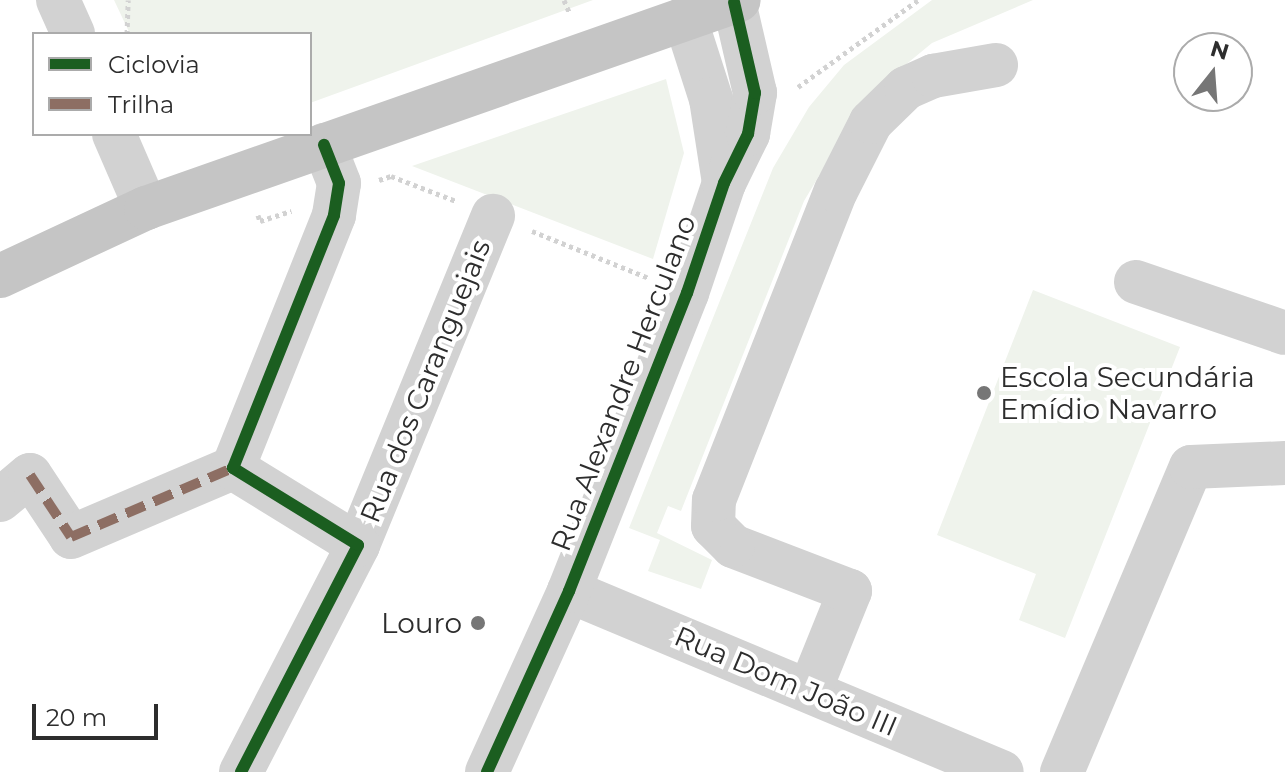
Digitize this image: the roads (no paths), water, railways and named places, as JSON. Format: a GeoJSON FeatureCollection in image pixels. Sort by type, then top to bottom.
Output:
{"type":"FeatureCollection","features":[{"type":"Feature","properties":{"kind":"main road"},"geometry":{"type":"LineString","coordinates":[[0,276],[146,208],[736,1]]}},
{"type":"Feature","properties":{"kind":"street"},"geometry":{"type":"LineString","coordinates":[[58,0],[72,32]]}},
{"type":"Feature","properties":{"kind":"street","name":"Rua Alexandre Herculano"},"geometry":{"type":"LineString","coordinates":[[487,772],[569,591],[687,293],[724,183],[748,134],[755,93],[736,1]]}},
{"type":"Feature","properties":{"kind":"street","name":"Rua Alexandre Herculano"},"geometry":{"type":"LineString","coordinates":[[685,18],[711,99],[724,183]]}},
{"type":"Feature","properties":{"kind":"street"},"geometry":{"type":"LineString","coordinates":[[810,690],[850,591],[733,546],[713,526],[714,500],[836,191],[871,122],[906,88],[933,76],[996,65]]}},
{"type":"Feature","properties":{"kind":"street"},"geometry":{"type":"LineString","coordinates":[[115,136],[146,208]]}},
{"type":"Feature","properties":{"kind":"street"},"geometry":{"type":"LineString","coordinates":[[15,487],[71,537],[233,468],[334,215],[339,183],[324,145]]}},
{"type":"Feature","properties":{"kind":"street","name":"Rua dos Caranguejais"},"geometry":{"type":"LineString","coordinates":[[241,772],[358,545],[493,216]]}},
{"type":"Feature","properties":{"kind":"street"},"geometry":{"type":"LineString","coordinates":[[1136,282],[1285,333]]}},
{"type":"Feature","properties":{"kind":"street"},"geometry":{"type":"LineString","coordinates":[[1062,772],[1191,467],[1285,463]]}},
{"type":"Feature","properties":{"kind":"street","name":"Rua dos Caranguejais"},"geometry":{"type":"LineString","coordinates":[[233,468],[358,545]]}},
{"type":"Feature","properties":{"kind":"street","name":"Rua Dom João III"},"geometry":{"type":"LineString","coordinates":[[569,591],[810,690],[990,770]]}},
{"type":"Feature","properties":{"kind":"place","name":"Escola Secundária Emídio Navarro"},"geometry":{"type":"Point","coordinates":[984,393]}},
{"type":"Feature","properties":{"kind":"place","name":"Louro"},"geometry":{"type":"Point","coordinates":[478,623]}}]}
